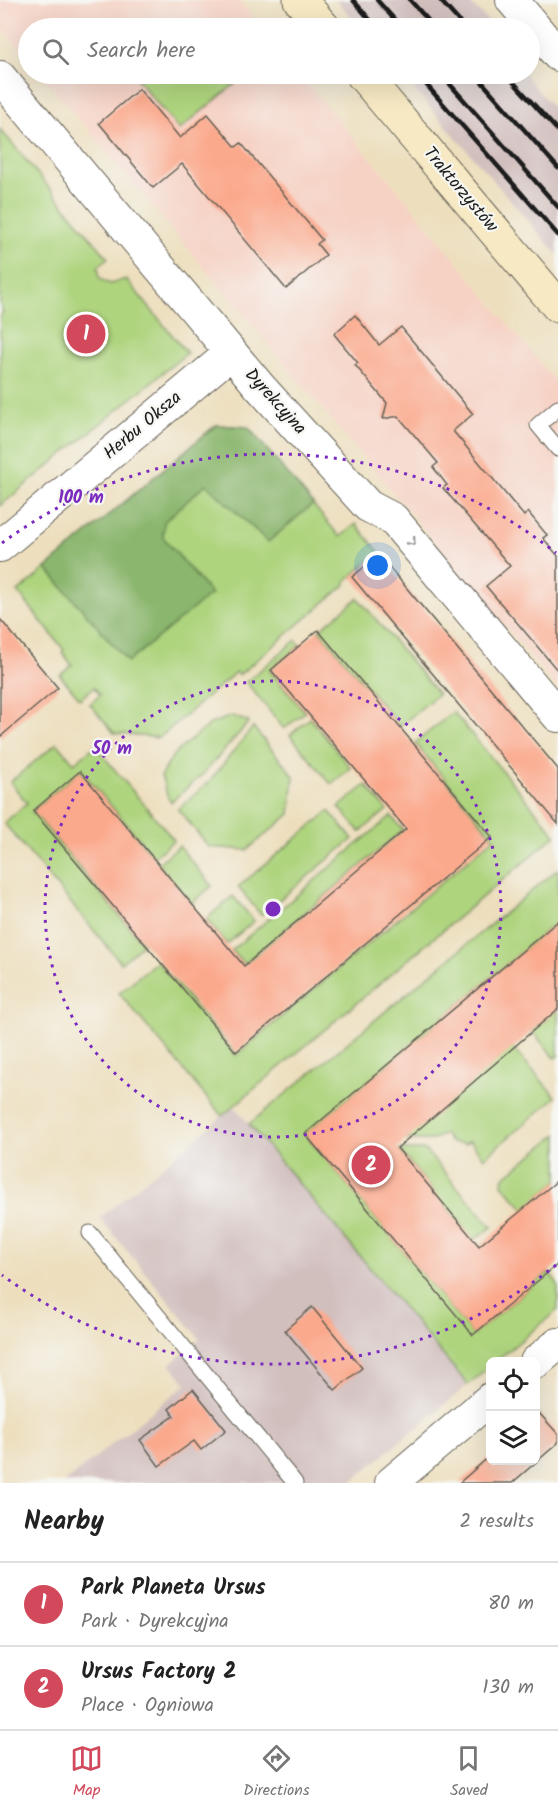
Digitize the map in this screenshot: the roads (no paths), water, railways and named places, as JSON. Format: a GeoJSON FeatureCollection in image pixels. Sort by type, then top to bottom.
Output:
{"type":"FeatureCollection","features":[{"type":"Feature","properties":{"kind":"street"},"geometry":{"type":"LineString","coordinates":[[300,0],[315,18]]}},
{"type":"Feature","properties":{"kind":"street"},"geometry":{"type":"LineString","coordinates":[[512,0],[527,18]]}},
{"type":"Feature","properties":{"kind":"street"},"geometry":{"type":"LineString","coordinates":[[540,34],[558,56]]}},
{"type":"Feature","properties":{"kind":"street","name":"Dyrekcyjna"},"geometry":{"type":"LineString","coordinates":[[0,77],[231,352],[368,506],[393,519],[558,716]]}},
{"type":"Feature","properties":{"kind":"street","name":"Traktorzystów"},"geometry":{"type":"LineString","coordinates":[[370,84],[558,306]]}},
{"type":"Feature","properties":{"kind":"street","name":"Herbu Oksza"},"geometry":{"type":"LineString","coordinates":[[0,546],[231,352]]}},
{"type":"Feature","properties":{"kind":"street"},"geometry":{"type":"LineString","coordinates":[[540,1359],[558,1344]]}},
{"type":"Feature","properties":{"kind":"street"},"geometry":{"type":"LineString","coordinates":[[391,1483],[486,1402]]}},
{"type":"Feature","properties":{"kind":"lane"},"geometry":{"type":"LineString","coordinates":[[558,408],[538,425],[558,449]]}},
{"type":"Feature","properties":{"kind":"lane"},"geometry":{"type":"LineString","coordinates":[[90,1233],[295,1483]]}},
{"type":"Feature","properties":{"kind":"railway"},"geometry":{"type":"LineString","coordinates":[[353,0],[368,18]]}},
{"type":"Feature","properties":{"kind":"railway"},"geometry":{"type":"LineString","coordinates":[[377,0],[393,18]]}},
{"type":"Feature","properties":{"kind":"railway"},"geometry":{"type":"LineString","coordinates":[[410,0],[426,18]]}},
{"type":"Feature","properties":{"kind":"railway"},"geometry":{"type":"LineString","coordinates":[[440,0],[456,18]]}},
{"type":"Feature","properties":{"kind":"railway"},"geometry":{"type":"LineString","coordinates":[[426,84],[558,235]]}},
{"type":"Feature","properties":{"kind":"railway"},"geometry":{"type":"LineString","coordinates":[[450,84],[558,207]]}},
{"type":"Feature","properties":{"kind":"railway"},"geometry":{"type":"LineString","coordinates":[[484,84],[558,168]]}},
{"type":"Feature","properties":{"kind":"railway"},"geometry":{"type":"LineString","coordinates":[[515,84],[558,131]]}},
{"type":"Feature","properties":{"kind":"place","name":"Park Planeta Ursus"},"geometry":{"type":"Point","coordinates":[86,334]}},
{"type":"Feature","properties":{"kind":"place","name":"Ursus Factory 2"},"geometry":{"type":"Point","coordinates":[371,1165]}}]}
